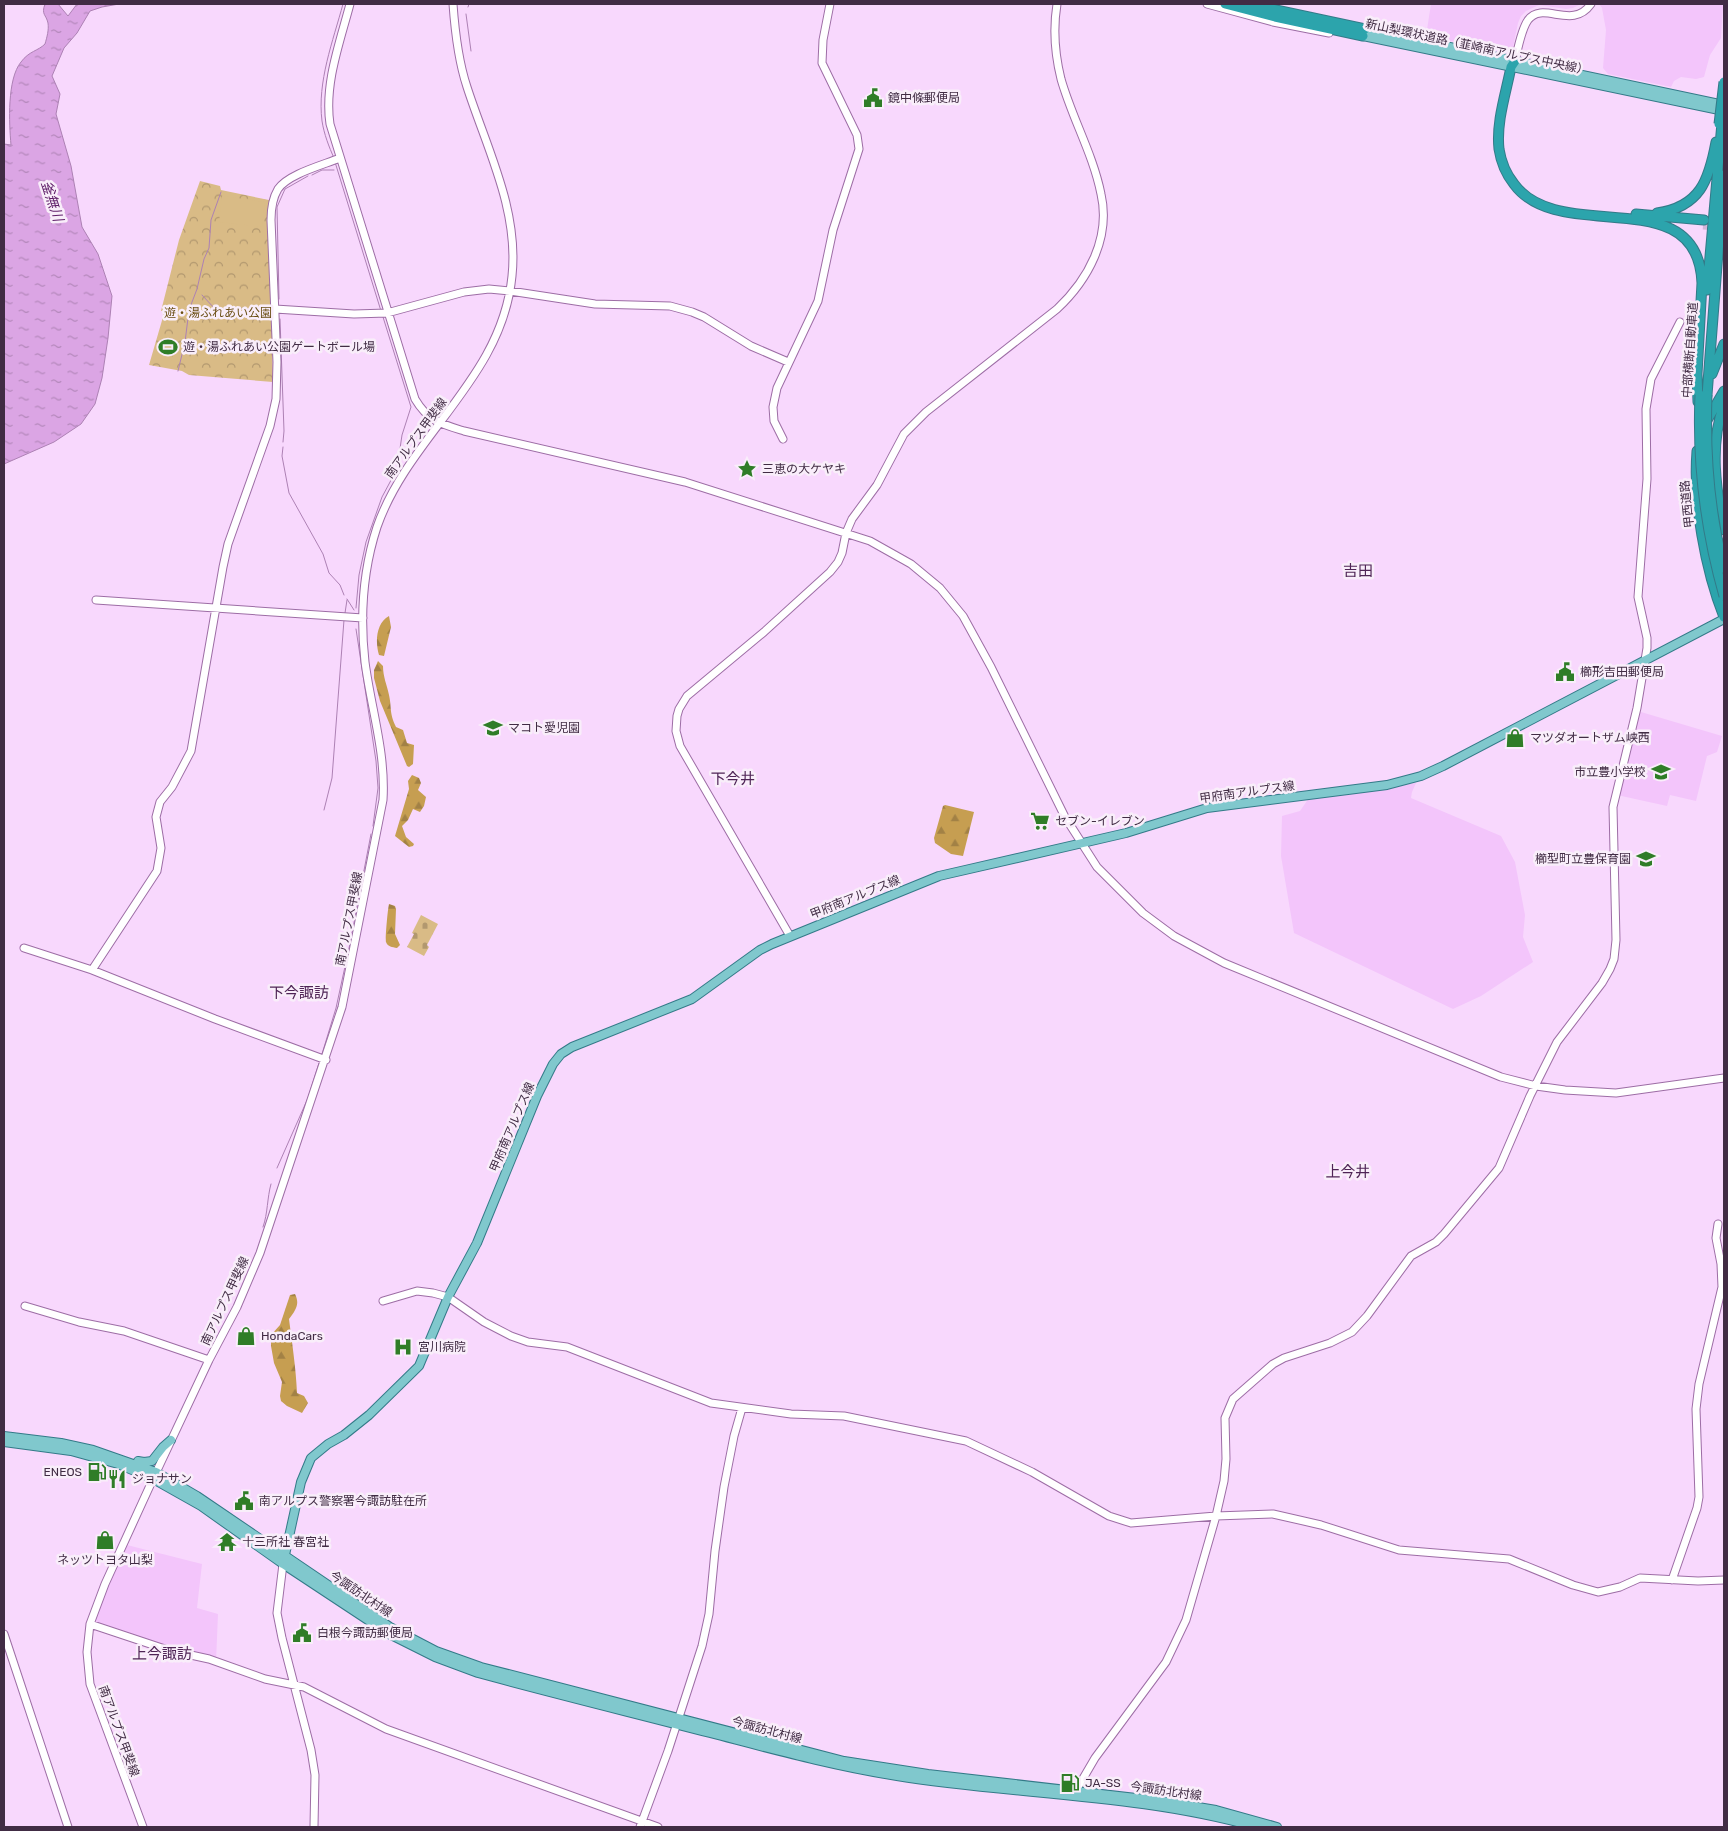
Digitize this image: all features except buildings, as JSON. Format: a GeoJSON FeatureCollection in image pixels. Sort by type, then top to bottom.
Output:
{"type":"FeatureCollection","features":[{"type":"Feature","properties":{"kind":"highway","name":"新山梨環状道路（韮崎南アルプス中央線）"},"geometry":{"type":"LineString","coordinates":[[1225,4],[1275,17],[1364,32]]}},
{"type":"Feature","properties":{"kind":"highway","name":"新山梨環状道路（韮崎南アルプス中央線）"},"geometry":{"type":"LineString","coordinates":[[1248,4],[1364,32]]}},
{"type":"Feature","properties":{"kind":"highway"},"geometry":{"type":"LineString","coordinates":[[1514,65],[1503,142],[1508,166],[1518,184],[1533,197],[1550,204],[1577,209],[1639,217],[1703,222]]}},
{"type":"Feature","properties":{"kind":"highway"},"geometry":{"type":"LineString","coordinates":[[1639,217],[1685,204],[1702,188],[1710,169],[1721,124],[1724,82]]}},
{"type":"Feature","properties":{"kind":"highway","name":"中部横断自動車道"},"geometry":{"type":"LineString","coordinates":[[1724,105],[1701,362],[1710,493],[1715,528],[1724,568]]}},
{"type":"Feature","properties":{"kind":"highway","name":"中部横断自動車道"},"geometry":{"type":"LineString","coordinates":[[1724,175],[1698,430],[1704,505],[1712,552],[1724,596]]}},
{"type":"Feature","properties":{"kind":"highway"},"geometry":{"type":"LineString","coordinates":[[1639,217],[1676,231],[1689,241],[1698,255],[1702,272],[1702,284],[1697,364],[1703,395]]}},
{"type":"Feature","properties":{"kind":"highway"},"geometry":{"type":"LineString","coordinates":[[1703,395],[1724,344]]}},
{"type":"Feature","properties":{"kind":"highway","name":"甲西道路"},"geometry":{"type":"LineString","coordinates":[[1724,391],[1712,408],[1701,433],[1697,450],[1696,479],[1698,509],[1706,555],[1724,618]]}},
{"type":"Feature","properties":{"kind":"highway"},"geometry":{"type":"LineString","coordinates":[[1724,405],[1718,425],[1716,450],[1718,492],[1724,530]]}},
{"type":"Feature","properties":{"kind":"main road","name":"新山梨環状道路（韮崎南アルプス中央線）"},"geometry":{"type":"LineString","coordinates":[[1364,32],[1435,51],[1724,105]]}},
{"type":"Feature","properties":{"kind":"main road","name":"新山梨環状道路（韮崎南アルプス中央線）"},"geometry":{"type":"LineString","coordinates":[[1364,32],[1453,48],[1514,65],[1724,112]]}},
{"type":"Feature","properties":{"kind":"main road","name":"甲府南アルプス線"},"geometry":{"type":"LineString","coordinates":[[284,1560],[301,1482],[311,1458],[369,1415],[419,1366],[448,1297],[477,1243],[537,1096],[549,1072],[562,1054],[581,1042],[692,998],[760,950],[938,876],[1126,833],[1222,804],[1387,785],[1412,779],[1443,766],[1724,618]]}},
{"type":"Feature","properties":{"kind":"main road"},"geometry":{"type":"LineString","coordinates":[[4,1436],[61,1443],[147,1462],[156,1457],[162,1447],[171,1440]]}},
{"type":"Feature","properties":{"kind":"main road"},"geometry":{"type":"LineString","coordinates":[[4,1442],[71,1451],[154,1476]]}},
{"type":"Feature","properties":{"kind":"main road"},"geometry":{"type":"LineString","coordinates":[[100,1452],[154,1476],[284,1560]]}},
{"type":"Feature","properties":{"kind":"main road","name":"今諏訪北村線"},"geometry":{"type":"LineString","coordinates":[[284,1560],[389,1634],[434,1657],[478,1673],[678,1722],[814,1760],[869,1772],[927,1781],[1188,1805],[1241,1816],[1276,1827]]}},
{"type":"Feature","properties":{"kind":"main road","name":"今諏訪北村線"},"geometry":{"type":"LineString","coordinates":[[1075,1794],[1188,1812],[1256,1827]]}},
{"type":"Feature","properties":{"kind":"street"},"geometry":{"type":"LineString","coordinates":[[350,4],[332,74],[328,99],[330,124],[415,399],[429,418],[440,424],[472,433],[685,482],[846,532],[870,541],[911,564],[940,588],[972,630],[1065,817],[1097,867],[1143,913],[1174,936],[1224,964],[1501,1077],[1536,1086],[1616,1093],[1724,1078]]}},
{"type":"Feature","properties":{"kind":"street","name":"南アルプス甲斐線"},"geometry":{"type":"LineString","coordinates":[[143,1827],[90,1684],[87,1652],[90,1624],[105,1584],[154,1476],[237,1307],[260,1253],[326,1060],[342,1007],[383,800],[383,766],[365,660],[364,590],[374,536],[385,507],[406,468],[468,385],[488,353],[501,324],[510,291],[513,252],[507,207],[466,86],[458,51],[454,4]]}},
{"type":"Feature","properties":{"kind":"street"},"geometry":{"type":"LineString","coordinates":[[783,439],[774,421],[773,407],[777,388],[812,316],[819,296],[833,231],[859,149],[857,135],[822,63],[823,40],[830,4]]}},
{"type":"Feature","properties":{"kind":"street"},"geometry":{"type":"LineString","coordinates":[[790,936],[684,754],[677,737],[676,723],[679,709],[692,691],[769,627],[830,572],[842,553],[846,532],[852,519],[877,485],[896,448],[909,428],[926,412],[1057,309],[1076,290],[1086,275],[1096,256],[1102,229],[1102,200],[1087,148],[1058,66],[1055,31],[1057,4]]}},
{"type":"Feature","properties":{"kind":"street"},"geometry":{"type":"LineString","coordinates":[[1207,4],[1273,22],[1435,51]]}},
{"type":"Feature","properties":{"kind":"street"},"geometry":{"type":"LineString","coordinates":[[1268,4],[1363,25],[1453,48]]}},
{"type":"Feature","properties":{"kind":"street"},"geometry":{"type":"LineString","coordinates":[[1514,65],[1526,22],[1533,15],[1542,12],[1572,16],[1582,13],[1591,4]]}},
{"type":"Feature","properties":{"kind":"street"},"geometry":{"type":"LineString","coordinates":[[92,970],[137,905],[157,871],[161,848],[156,817],[160,802],[172,786],[191,751],[228,544],[274,411],[278,379],[271,220],[274,198],[278,189],[292,178],[340,158]]}},
{"type":"Feature","properties":{"kind":"street"},"geometry":{"type":"LineString","coordinates":[[275,309],[354,314],[387,313],[464,292],[489,289],[595,304],[657,305],[681,309],[704,318],[752,346],[788,362]]}},
{"type":"Feature","properties":{"kind":"street"},"geometry":{"type":"LineString","coordinates":[[1075,1794],[1095,1758],[1156,1676],[1175,1645],[1188,1612],[1216,1516],[1225,1471],[1225,1418],[1228,1407],[1233,1399],[1273,1364],[1284,1358],[1343,1338],[1358,1327],[1411,1256],[1436,1242],[1499,1168],[1557,1042],[1602,983],[1614,959],[1616,940],[1612,814],[1646,660],[1647,638],[1638,598],[1646,487],[1646,410],[1650,383],[1654,372],[1680,322]]}},
{"type":"Feature","properties":{"kind":"street"},"geometry":{"type":"LineString","coordinates":[[96,600],[364,618]]}},
{"type":"Feature","properties":{"kind":"street"},"geometry":{"type":"LineString","coordinates":[[24,948],[92,970],[215,1019],[326,1060]]}},
{"type":"Feature","properties":{"kind":"street"},"geometry":{"type":"LineString","coordinates":[[1672,1580],[1697,1508],[1699,1497],[1696,1409],[1699,1384],[1722,1287],[1716,1238],[1718,1224]]}},
{"type":"Feature","properties":{"kind":"street"},"geometry":{"type":"LineString","coordinates":[[383,1301],[417,1291],[433,1292],[448,1297],[484,1322],[511,1336],[528,1342],[567,1347],[711,1403],[791,1414],[844,1416],[966,1441],[1032,1472],[1109,1516],[1124,1522],[1141,1523],[1216,1516],[1273,1514],[1321,1525],[1399,1550],[1510,1559],[1592,1591],[1608,1591],[1640,1578],[1698,1581],[1724,1580]]}},
{"type":"Feature","properties":{"kind":"street"},"geometry":{"type":"LineString","coordinates":[[25,1306],[79,1322],[124,1330],[210,1360]]}},
{"type":"Feature","properties":{"kind":"street"},"geometry":{"type":"LineString","coordinates":[[641,1825],[678,1722],[706,1629],[724,1487],[734,1436],[742,1408]]}},
{"type":"Feature","properties":{"kind":"street"},"geometry":{"type":"LineString","coordinates":[[284,1560],[277,1613],[312,1750],[315,1775],[314,1827]]}},
{"type":"Feature","properties":{"kind":"street"},"geometry":{"type":"LineString","coordinates":[[90,1624],[265,1679],[304,1687],[386,1729],[641,1825],[658,1827]]}},
{"type":"Feature","properties":{"kind":"street"},"geometry":{"type":"LineString","coordinates":[[4,1634],[68,1827]]}},
{"type":"Feature","properties":{"kind":"shaded area"},"geometry":{"type":"Polygon","coordinates":[[[1431,4],[1581,4],[1566,9],[1539,5],[1526,11],[1518,23],[1513,47],[1504,52],[1426,36],[1431,4]]]}},
{"type":"Feature","properties":{"kind":"shaded area"},"geometry":{"type":"Polygon","coordinates":[[[1599,4],[1723,4],[1721,38],[1710,55],[1704,77],[1696,79],[1681,77],[1674,81],[1671,87],[1608,74],[1603,68],[1606,30],[1602,8],[1599,4]]]}},
{"type":"Feature","properties":{"kind":"shaded area"},"geometry":{"type":"Polygon","coordinates":[[[1641,712],[1722,736],[1717,752],[1707,756],[1696,801],[1670,795],[1667,806],[1617,795],[1638,713],[1641,712]]]}},
{"type":"Feature","properties":{"kind":"shaded area"},"geometry":{"type":"Polygon","coordinates":[[[1416,783],[1411,798],[1501,836],[1515,862],[1525,915],[1523,937],[1533,962],[1481,996],[1453,1009],[1294,933],[1281,856],[1282,816],[1300,811],[1309,798],[1416,783]]]}},
{"type":"Feature","properties":{"kind":"shaded area"},"geometry":{"type":"Polygon","coordinates":[[[123,1544],[202,1564],[197,1608],[218,1614],[216,1662],[90,1624],[123,1544]]]}},
{"type":"Feature","properties":{"kind":"green space","name":"遊・湯ふれあい公園"},"geometry":{"type":"Polygon","coordinates":[[[200,181],[220,186],[221,190],[269,200],[273,382],[189,375],[182,371],[149,365],[163,317],[163,311],[161,311],[179,240],[200,181]]]}},
{"type":"Feature","properties":{"kind":"green space"},"geometry":{"type":"Polygon","coordinates":[[[222,196],[265,202],[262,227],[219,222],[222,196]]]}},
{"type":"Feature","properties":{"kind":"green space","name":"遊・湯ふれあい公園ゲートボール場"},"geometry":{"type":"Polygon","coordinates":[[[163,341],[175,343],[174,353],[161,350],[163,341]]]}},
{"type":"Feature","properties":{"kind":"green space","name":"遊・湯ふれあい公園ゲートボール場"},"geometry":{"type":"Polygon","coordinates":[[[160,353],[172,356],[170,366],[158,363],[160,353]]]}},
{"type":"Feature","properties":{"kind":"green space"},"geometry":{"type":"Polygon","coordinates":[[[389,616],[391,627],[384,656],[379,655],[378,633],[381,623],[389,616]]]}},
{"type":"Feature","properties":{"kind":"green space"},"geometry":{"type":"Polygon","coordinates":[[[378,661],[383,666],[396,727],[403,730],[407,743],[414,745],[413,764],[409,767],[380,701],[374,678],[374,670],[378,661]]]}},
{"type":"Feature","properties":{"kind":"green space"},"geometry":{"type":"Polygon","coordinates":[[[412,775],[419,778],[421,783],[418,790],[426,797],[420,812],[413,809],[408,820],[402,826],[406,837],[414,844],[409,847],[395,836],[409,789],[408,781],[412,775]]]}},
{"type":"Feature","properties":{"kind":"green space"},"geometry":{"type":"Polygon","coordinates":[[[943,806],[974,812],[963,856],[951,854],[935,843],[934,838],[943,806]]]}},
{"type":"Feature","properties":{"kind":"green space"},"geometry":{"type":"Polygon","coordinates":[[[389,904],[395,906],[396,909],[395,934],[400,945],[397,948],[389,946],[386,942],[389,904]]]}},
{"type":"Feature","properties":{"kind":"green space"},"geometry":{"type":"Polygon","coordinates":[[[421,915],[438,924],[427,945],[429,947],[424,956],[407,947],[421,915]]]}},
{"type":"Feature","properties":{"kind":"green space"},"geometry":{"type":"Polygon","coordinates":[[[295,1294],[296,1307],[289,1319],[297,1393],[304,1396],[308,1403],[302,1413],[281,1401],[282,1382],[274,1363],[271,1346],[271,1335],[280,1325],[290,1295],[295,1294]]]}},
{"type":"Feature","properties":{"kind":"water","name":"釜無川"},"geometry":{"type":"Polygon","coordinates":[[[45,4],[58,4],[68,16],[77,4],[119,4],[90,11],[77,33],[64,48],[52,76],[60,94],[56,114],[71,166],[82,227],[98,254],[112,296],[102,378],[95,404],[81,424],[54,442],[4,464],[4,144],[11,145],[10,102],[16,70],[27,56],[45,44],[48,34],[47,20],[44,12],[45,4]]]}},
{"type":"Feature","properties":{"kind":"waterway"},"geometry":{"type":"LineString","coordinates":[[334,158],[323,126],[321,106],[327,62],[343,4]]}},
{"type":"Feature","properties":{"kind":"waterway"},"geometry":{"type":"LineString","coordinates":[[466,14],[471,51]]}},
{"type":"Feature","properties":{"kind":"waterway"},"geometry":{"type":"LineString","coordinates":[[335,162],[381,311]]}},
{"type":"Feature","properties":{"kind":"waterway"},"geometry":{"type":"LineString","coordinates":[[312,175],[322,170],[334,170]]}},
{"type":"Feature","properties":{"kind":"waterway"},"geometry":{"type":"LineString","coordinates":[[279,299],[277,207],[285,189],[308,176]]}},
{"type":"Feature","properties":{"kind":"waterway"},"geometry":{"type":"LineString","coordinates":[[178,371],[185,342],[189,310],[209,248],[211,220],[221,192]]}},
{"type":"Feature","properties":{"kind":"waterway"},"geometry":{"type":"LineString","coordinates":[[202,295],[216,310]]}},
{"type":"Feature","properties":{"kind":"waterway"},"geometry":{"type":"LineString","coordinates":[[356,608],[359,575],[366,542],[382,497],[397,469],[402,435],[411,407],[383,317]]}},
{"type":"Feature","properties":{"kind":"waterway"},"geometry":{"type":"LineString","coordinates":[[280,319],[283,442]]}},
{"type":"Feature","properties":{"kind":"waterway"},"geometry":{"type":"LineString","coordinates":[[283,447],[282,456],[289,493],[323,554],[329,573],[340,585],[344,595]]}},
{"type":"Feature","properties":{"kind":"waterway"},"geometry":{"type":"LineString","coordinates":[[347,599],[354,610]]}},
{"type":"Feature","properties":{"kind":"waterway"},"geometry":{"type":"LineString","coordinates":[[345,613],[347,600]]}},
{"type":"Feature","properties":{"kind":"waterway"},"geometry":{"type":"LineString","coordinates":[[324,810],[332,778],[344,620]]}},
{"type":"Feature","properties":{"kind":"waterway"},"geometry":{"type":"LineString","coordinates":[[356,629],[376,761],[378,788],[373,826]]}},
{"type":"Feature","properties":{"kind":"waterway"},"geometry":{"type":"LineString","coordinates":[[352,933],[371,834]]}},
{"type":"Feature","properties":{"kind":"waterway"},"geometry":{"type":"LineString","coordinates":[[322,1054],[336,1008],[351,939]]}},
{"type":"Feature","properties":{"kind":"waterway"},"geometry":{"type":"LineString","coordinates":[[277,1168],[308,1098],[319,1063]]}},
{"type":"Feature","properties":{"kind":"waterway"},"geometry":{"type":"LineString","coordinates":[[263,1227],[271,1184]]}},
{"type":"Feature","properties":{"kind":"tunnel"},"geometry":{"type":"LineString","coordinates":[[1703,225],[1719,226]]}},
{"type":"Feature","properties":{"kind":"place","name":"鏡中條郵便局"},"geometry":{"type":"Point","coordinates":[873,98]}},
{"type":"Feature","properties":{"kind":"place","name":"遊・湯ふれあい公園ゲートボール場"},"geometry":{"type":"Point","coordinates":[168,347]}},
{"type":"Feature","properties":{"kind":"place","name":"三恵の大ケヤキ"},"geometry":{"type":"Point","coordinates":[747,469]}},
{"type":"Feature","properties":{"kind":"place","name":"櫛形吉田郵便局"},"geometry":{"type":"Point","coordinates":[1565,672]}},
{"type":"Feature","properties":{"kind":"place","name":"マコト愛児園"},"geometry":{"type":"Point","coordinates":[493,728]}},
{"type":"Feature","properties":{"kind":"place","name":"マツダオートザム峡西"},"geometry":{"type":"Point","coordinates":[1515,738]}},
{"type":"Feature","properties":{"kind":"place","name":"市立豊小学校"},"geometry":{"type":"Point","coordinates":[1661,772]}},
{"type":"Feature","properties":{"kind":"place","name":"セブン-イレブン"},"geometry":{"type":"Point","coordinates":[1040,821]}},
{"type":"Feature","properties":{"kind":"place","name":"櫛型町立豊保育園"},"geometry":{"type":"Point","coordinates":[1646,859]}},
{"type":"Feature","properties":{"kind":"place","name":"HondaCars"},"geometry":{"type":"Point","coordinates":[246,1336]}},
{"type":"Feature","properties":{"kind":"place","name":"宮川病院"},"geometry":{"type":"Point","coordinates":[403,1347]}},
{"type":"Feature","properties":{"kind":"place","name":"ENEOS"},"geometry":{"type":"Point","coordinates":[97,1472]}},
{"type":"Feature","properties":{"kind":"place","name":"ジョナサン"},"geometry":{"type":"Point","coordinates":[117,1479]}},
{"type":"Feature","properties":{"kind":"place","name":"南アルプス警察署今諏訪駐在所"},"geometry":{"type":"Point","coordinates":[244,1501]}},
{"type":"Feature","properties":{"kind":"place","name":"ネッツトヨタ山梨"},"geometry":{"type":"Point","coordinates":[105,1540]}},
{"type":"Feature","properties":{"kind":"place","name":"十三所社 春宮社"},"geometry":{"type":"Point","coordinates":[227,1542]}},
{"type":"Feature","properties":{"kind":"place","name":"白根今諏訪郵便局"},"geometry":{"type":"Point","coordinates":[302,1633]}},
{"type":"Feature","properties":{"kind":"place","name":"JA-SS"},"geometry":{"type":"Point","coordinates":[1070,1783]}},
{"type":"Feature","properties":{"kind":"district","name":"吉田"},"geometry":{"type":"Point","coordinates":[1358,571]}},
{"type":"Feature","properties":{"kind":"district","name":"下今井"},"geometry":{"type":"Point","coordinates":[733,779]}},
{"type":"Feature","properties":{"kind":"district","name":"下今諏訪"},"geometry":{"type":"Point","coordinates":[299,993]}},
{"type":"Feature","properties":{"kind":"district","name":"上今井"},"geometry":{"type":"Point","coordinates":[1348,1172]}},
{"type":"Feature","properties":{"kind":"district","name":"上今諏訪"},"geometry":{"type":"Point","coordinates":[162,1654]}}]}
